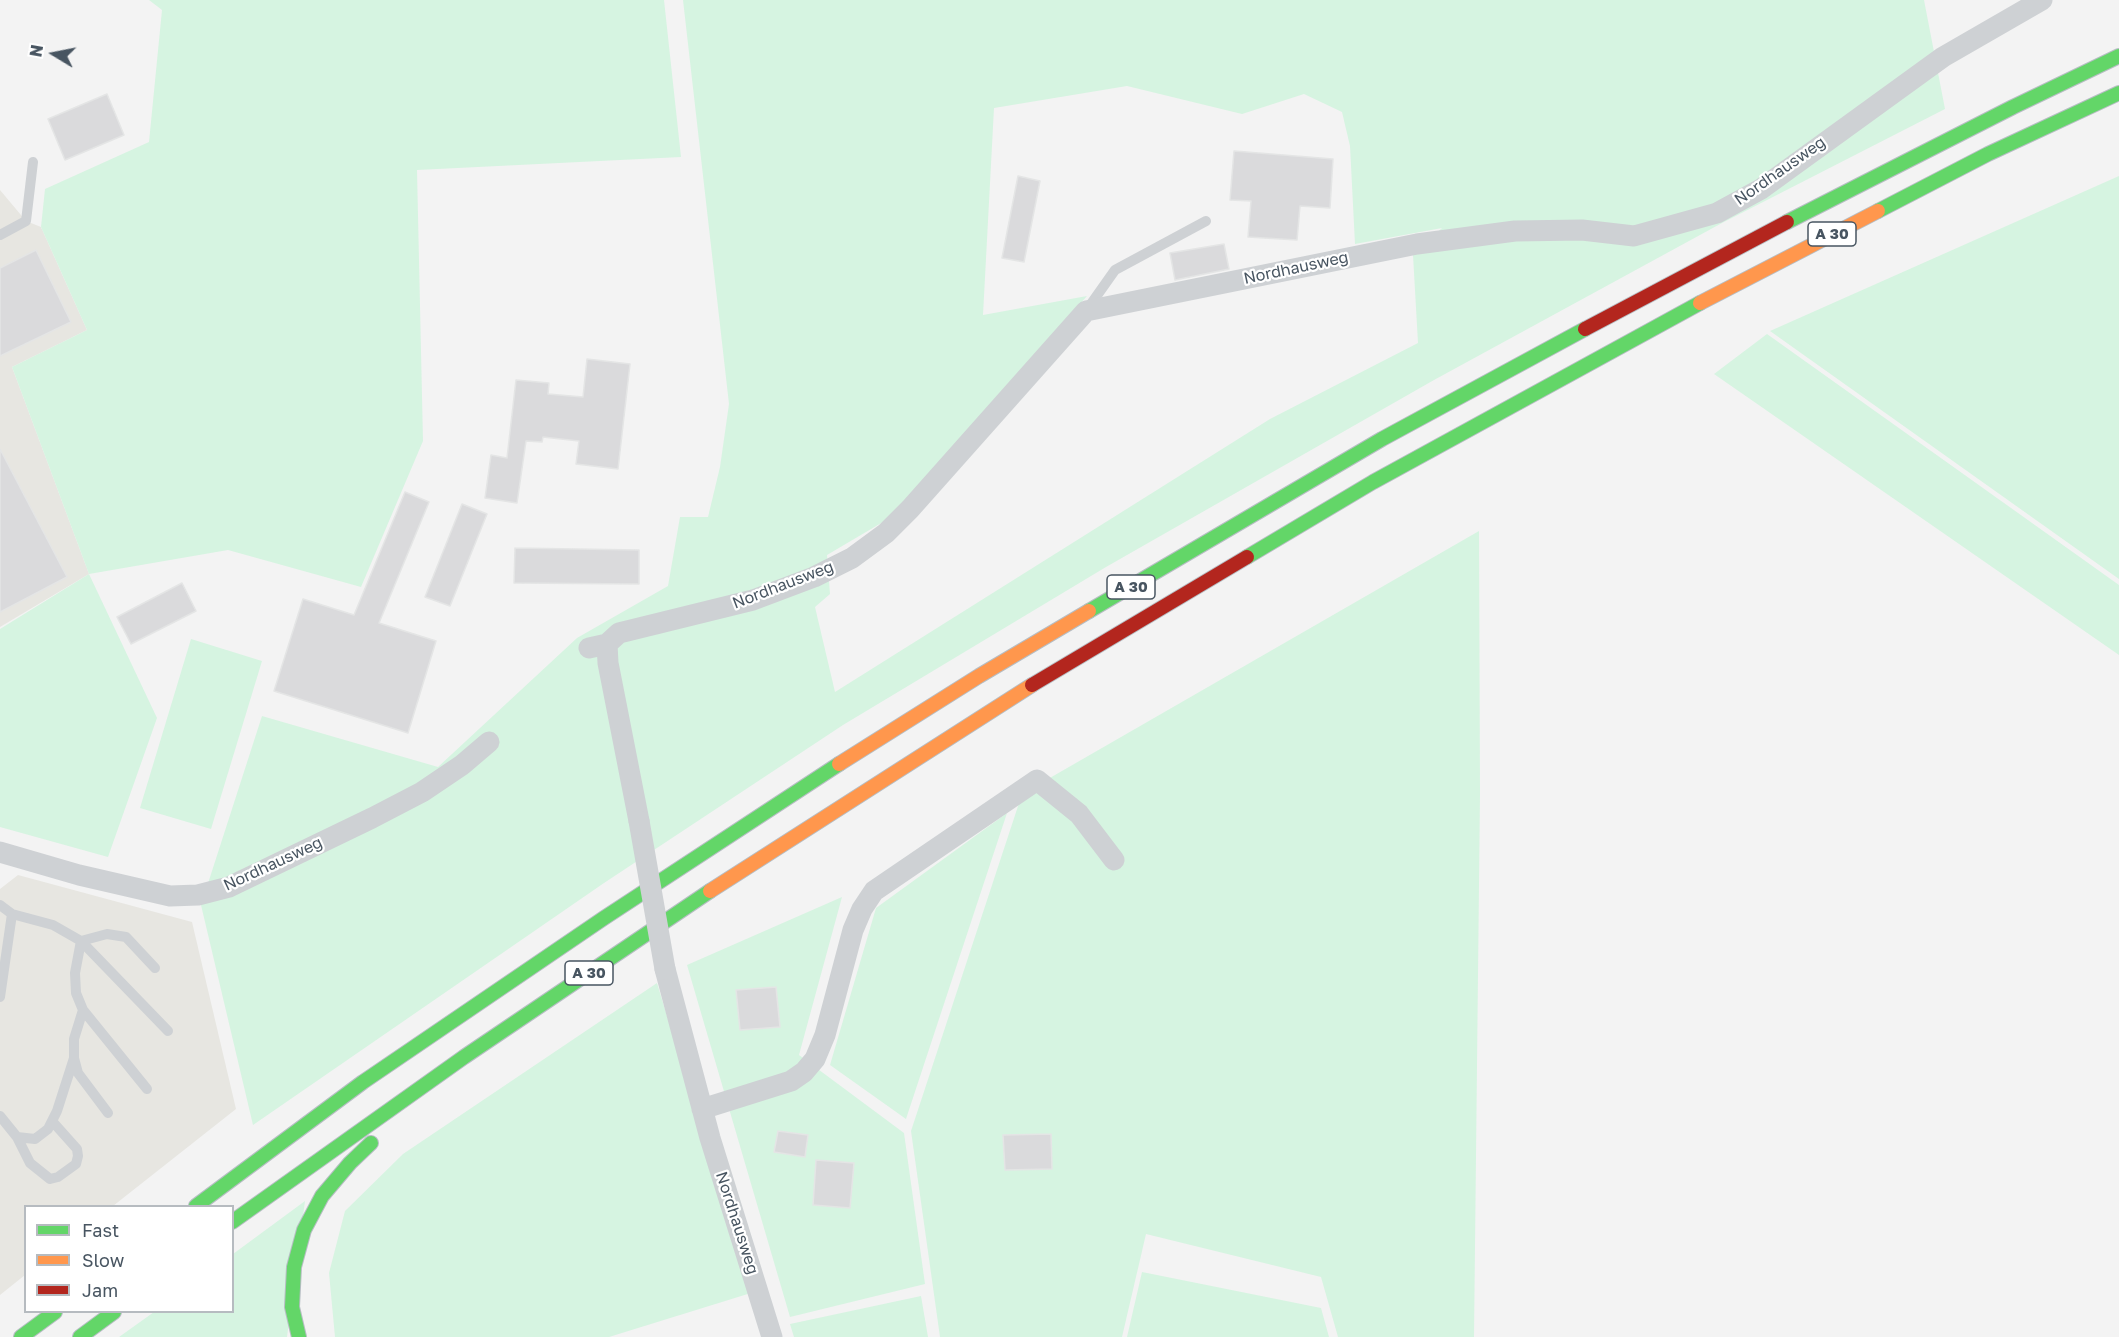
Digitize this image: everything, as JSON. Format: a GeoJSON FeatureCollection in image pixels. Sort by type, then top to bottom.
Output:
{"type":"FeatureCollection","features":[{"type":"Feature","properties":{"kind":"highway","name":"A 30"},"geometry":{"type":"LineString","coordinates":[[197,1205],[363,1082],[585,931],[788,796],[979,676],[1382,438],[1720,256],[2013,107],[2119,56]]}},
{"type":"Feature","properties":{"kind":"highway","name":"A 30"},"geometry":{"type":"LineString","coordinates":[[234,1221],[464,1057],[714,888],[993,708],[1372,483],[1739,282],[1988,154],[2119,93]]}},
{"type":"Feature","properties":{"kind":"highway"},"geometry":{"type":"LineString","coordinates":[[299,1337],[292,1307],[294,1267],[304,1230],[322,1196],[350,1162],[464,1057]]}},
{"type":"Feature","properties":{"kind":"highway"},"geometry":{"type":"LineString","coordinates":[[21,1337],[52,1313]]}},
{"type":"Feature","properties":{"kind":"highway"},"geometry":{"type":"LineString","coordinates":[[80,1337],[111,1313]]}},
{"type":"Feature","properties":{"kind":"street","name":"Nordhausweg"},"geometry":{"type":"LineString","coordinates":[[772,1337],[702,1109],[665,969],[608,663],[598,646],[619,633],[753,600],[814,577],[852,558],[886,533],[910,509],[1086,311],[1417,244],[1515,231],[1582,230],[1634,236],[1718,213],[1761,189],[1943,57],[2042,0]]}},
{"type":"Feature","properties":{"kind":"street","name":"Nordhausweg"},"geometry":{"type":"LineString","coordinates":[[0,852],[79,875],[170,896],[198,895],[229,887],[422,792],[462,765],[489,742]]}},
{"type":"Feature","properties":{"kind":"street"},"geometry":{"type":"LineString","coordinates":[[702,1109],[791,1081],[804,1072],[815,1059],[825,1035],[853,930],[862,909],[874,891],[1037,780],[1079,814],[1114,860]]}},
{"type":"Feature","properties":{"kind":"lane"},"geometry":{"type":"LineString","coordinates":[[0,235],[27,221],[33,162]]}},
{"type":"Feature","properties":{"kind":"lane"},"geometry":{"type":"LineString","coordinates":[[1086,311],[1115,270],[1206,221]]}},
{"type":"Feature","properties":{"kind":"lane"},"geometry":{"type":"LineString","coordinates":[[0,906],[12,914],[53,925],[81,941],[168,1031]]}},
{"type":"Feature","properties":{"kind":"lane"},"geometry":{"type":"LineString","coordinates":[[0,998],[12,914]]}},
{"type":"Feature","properties":{"kind":"lane"},"geometry":{"type":"LineString","coordinates":[[81,941],[107,934],[126,938],[155,968]]}},
{"type":"Feature","properties":{"kind":"lane"},"geometry":{"type":"LineString","coordinates":[[81,941],[75,973],[75,993],[83,1010],[147,1089]]}},
{"type":"Feature","properties":{"kind":"lane"},"geometry":{"type":"LineString","coordinates":[[83,1010],[74,1039],[74,1058],[78,1073],[108,1113]]}},
{"type":"Feature","properties":{"kind":"lane"},"geometry":{"type":"LineString","coordinates":[[17,1137],[35,1139],[48,1129],[74,1058]]}},
{"type":"Feature","properties":{"kind":"lane"},"geometry":{"type":"LineString","coordinates":[[0,1116],[17,1137],[30,1163],[50,1179],[58,1177],[76,1164],[78,1156],[77,1149],[52,1121]]}},
{"type":"Feature","properties":{"kind":"shaded area"},"geometry":{"type":"Polygon","coordinates":[[[0,190],[26,221],[41,227],[87,330],[12,367],[89,574],[0,627],[0,190]]]}},
{"type":"Feature","properties":{"kind":"shaded area"},"geometry":{"type":"Polygon","coordinates":[[[18,875],[192,922],[236,1109],[114,1205],[24,1205],[24,1276],[0,1295],[0,889],[18,875]]]}},
{"type":"Feature","properties":{"kind":"green space"},"geometry":{"type":"Polygon","coordinates":[[[149,0],[664,0],[681,157],[417,170],[423,441],[361,587],[228,550],[89,574],[12,367],[87,330],[41,227],[45,189],[149,142],[162,10],[149,0]]]}},
{"type":"Feature","properties":{"kind":"green space"},"geometry":{"type":"Polygon","coordinates":[[[683,0],[1924,0],[1945,109],[1722,223],[1434,380],[1106,567],[843,725],[604,883],[253,1125],[201,905],[262,716],[438,767],[577,638],[668,586],[680,517],[708,517],[720,467],[729,404],[683,0]],[[1127,86],[994,108],[983,315],[1087,296],[888,519],[827,555],[830,594],[815,607],[835,692],[1270,419],[1418,343],[1413,255],[1442,228],[1355,244],[1350,146],[1342,112],[1304,94],[1242,114],[1127,86]]]}},
{"type":"Feature","properties":{"kind":"green space"},"geometry":{"type":"Polygon","coordinates":[[[2119,176],[2119,579],[1770,331],[2119,176]]]}},
{"type":"Feature","properties":{"kind":"green space"},"geometry":{"type":"Polygon","coordinates":[[[1767,334],[2119,585],[2119,655],[1714,374],[1767,334]]]}},
{"type":"Feature","properties":{"kind":"green space"},"geometry":{"type":"Polygon","coordinates":[[[1479,531],[1480,794],[1474,1337],[1338,1337],[1321,1277],[1146,1234],[1122,1337],[940,1337],[911,1131],[1022,794],[1479,531]]]}},
{"type":"Feature","properties":{"kind":"green space"},"geometry":{"type":"Polygon","coordinates":[[[89,574],[157,718],[108,857],[0,827],[0,629],[89,574]]]}},
{"type":"Feature","properties":{"kind":"green space"},"geometry":{"type":"Polygon","coordinates":[[[191,639],[262,661],[211,829],[140,808],[191,639]]]}},
{"type":"Feature","properties":{"kind":"green space"},"geometry":{"type":"Polygon","coordinates":[[[1007,813],[906,1119],[830,1065],[876,908],[1007,813]]]}},
{"type":"Feature","properties":{"kind":"green space"},"geometry":{"type":"Polygon","coordinates":[[[842,897],[799,1055],[904,1133],[925,1284],[790,1317],[687,965],[842,897]]]}},
{"type":"Feature","properties":{"kind":"green space"},"geometry":{"type":"Polygon","coordinates":[[[657,983],[751,1293],[609,1337],[335,1337],[329,1273],[345,1211],[403,1154],[657,983]]]}},
{"type":"Feature","properties":{"kind":"green space"},"geometry":{"type":"Polygon","coordinates":[[[305,1201],[287,1337],[119,1337],[153,1313],[234,1313],[234,1253],[305,1201]]]}},
{"type":"Feature","properties":{"kind":"green space"},"geometry":{"type":"Polygon","coordinates":[[[1142,1272],[1321,1308],[1329,1337],[1127,1337],[1142,1272]]]}},
{"type":"Feature","properties":{"kind":"green space"},"geometry":{"type":"Polygon","coordinates":[[[921,1296],[928,1337],[794,1337],[790,1324],[921,1296]]]}},
{"type":"Feature","properties":{"kind":"building"},"geometry":{"type":"Polygon","coordinates":[[[107,94],[124,135],[65,160],[48,119],[107,94]]]}},
{"type":"Feature","properties":{"kind":"building"},"geometry":{"type":"Polygon","coordinates":[[[1234,151],[1333,159],[1330,208],[1300,206],[1297,240],[1248,237],[1251,201],[1230,200],[1234,151]]]}},
{"type":"Feature","properties":{"kind":"building"},"geometry":{"type":"Polygon","coordinates":[[[1018,176],[1040,181],[1024,262],[1002,258],[1018,176]]]}},
{"type":"Feature","properties":{"kind":"building"},"geometry":{"type":"Polygon","coordinates":[[[1224,244],[1229,269],[1175,280],[1170,253],[1224,244]]]}},
{"type":"Feature","properties":{"kind":"building"},"geometry":{"type":"Polygon","coordinates":[[[36,250],[71,322],[0,356],[0,268],[36,250]]]}},
{"type":"Feature","properties":{"kind":"building"},"geometry":{"type":"Polygon","coordinates":[[[587,359],[630,364],[618,469],[576,464],[579,441],[543,437],[542,442],[526,441],[517,503],[485,498],[491,455],[507,458],[516,380],[549,383],[548,394],[583,397],[587,359]]]}},
{"type":"Feature","properties":{"kind":"building"},"geometry":{"type":"Polygon","coordinates":[[[0,449],[67,577],[0,612],[0,449]]]}},
{"type":"Feature","properties":{"kind":"building"},"geometry":{"type":"Polygon","coordinates":[[[405,492],[429,502],[379,623],[436,641],[408,733],[274,691],[303,599],[354,615],[405,492]]]}},
{"type":"Feature","properties":{"kind":"building"},"geometry":{"type":"Polygon","coordinates":[[[462,504],[487,514],[450,606],[425,597],[462,504]]]}},
{"type":"Feature","properties":{"kind":"building"},"geometry":{"type":"Polygon","coordinates":[[[515,548],[639,550],[639,584],[514,583],[515,548]]]}},
{"type":"Feature","properties":{"kind":"building"},"geometry":{"type":"Polygon","coordinates":[[[182,583],[196,611],[131,644],[117,617],[182,583]]]}},
{"type":"Feature","properties":{"kind":"building"},"geometry":{"type":"Polygon","coordinates":[[[776,987],[780,1027],[740,1030],[736,990],[776,987]]]}},
{"type":"Feature","properties":{"kind":"building"},"geometry":{"type":"Polygon","coordinates":[[[778,1131],[808,1135],[805,1157],[774,1152],[778,1131]]]}},
{"type":"Feature","properties":{"kind":"building"},"geometry":{"type":"Polygon","coordinates":[[[1051,1134],[1052,1169],[1005,1170],[1003,1135],[1051,1134]]]}},
{"type":"Feature","properties":{"kind":"building"},"geometry":{"type":"Polygon","coordinates":[[[816,1160],[854,1163],[850,1208],[813,1205],[816,1160]]]}},
{"type":"Feature","properties":{"kind":"traffic: fast"},"geometry":{"type":"LineString","coordinates":[[1787,222],[2119,56]]}},
{"type":"Feature","properties":{"kind":"traffic: fast"},"geometry":{"type":"LineString","coordinates":[[1878,211],[1988,154],[2119,93]]}},
{"type":"Feature","properties":{"kind":"traffic: fast"},"geometry":{"type":"LineString","coordinates":[[1247,557],[1373,482],[1700,303]]}},
{"type":"Feature","properties":{"kind":"traffic: fast"},"geometry":{"type":"LineString","coordinates":[[1089,611],[1382,439],[1585,329]]}},
{"type":"Feature","properties":{"kind":"traffic: fast"},"geometry":{"type":"LineString","coordinates":[[197,1205],[363,1082],[604,918],[839,764]]}},
{"type":"Feature","properties":{"kind":"traffic: fast"},"geometry":{"type":"LineString","coordinates":[[234,1221],[464,1057],[710,891]]}},
{"type":"Feature","properties":{"kind":"traffic: fast"},"geometry":{"type":"LineString","coordinates":[[299,1337],[292,1307],[294,1267],[304,1230],[322,1196],[350,1163],[371,1143]]}},
{"type":"Feature","properties":{"kind":"traffic: fast"},"geometry":{"type":"LineString","coordinates":[[21,1337],[54,1313]]}},
{"type":"Feature","properties":{"kind":"traffic: fast"},"geometry":{"type":"LineString","coordinates":[[80,1337],[113,1313]]}},
{"type":"Feature","properties":{"kind":"traffic: slow"},"geometry":{"type":"LineString","coordinates":[[1700,303],[1878,211]]}},
{"type":"Feature","properties":{"kind":"traffic: slow"},"geometry":{"type":"LineString","coordinates":[[839,764],[979,676],[1089,611]]}},
{"type":"Feature","properties":{"kind":"traffic: slow"},"geometry":{"type":"LineString","coordinates":[[710,891],[1032,685]]}},
{"type":"Feature","properties":{"kind":"traffic: jam"},"geometry":{"type":"LineString","coordinates":[[1585,329],[1787,222]]}},
{"type":"Feature","properties":{"kind":"traffic: jam"},"geometry":{"type":"LineString","coordinates":[[1032,685],[1247,557]]}}]}
